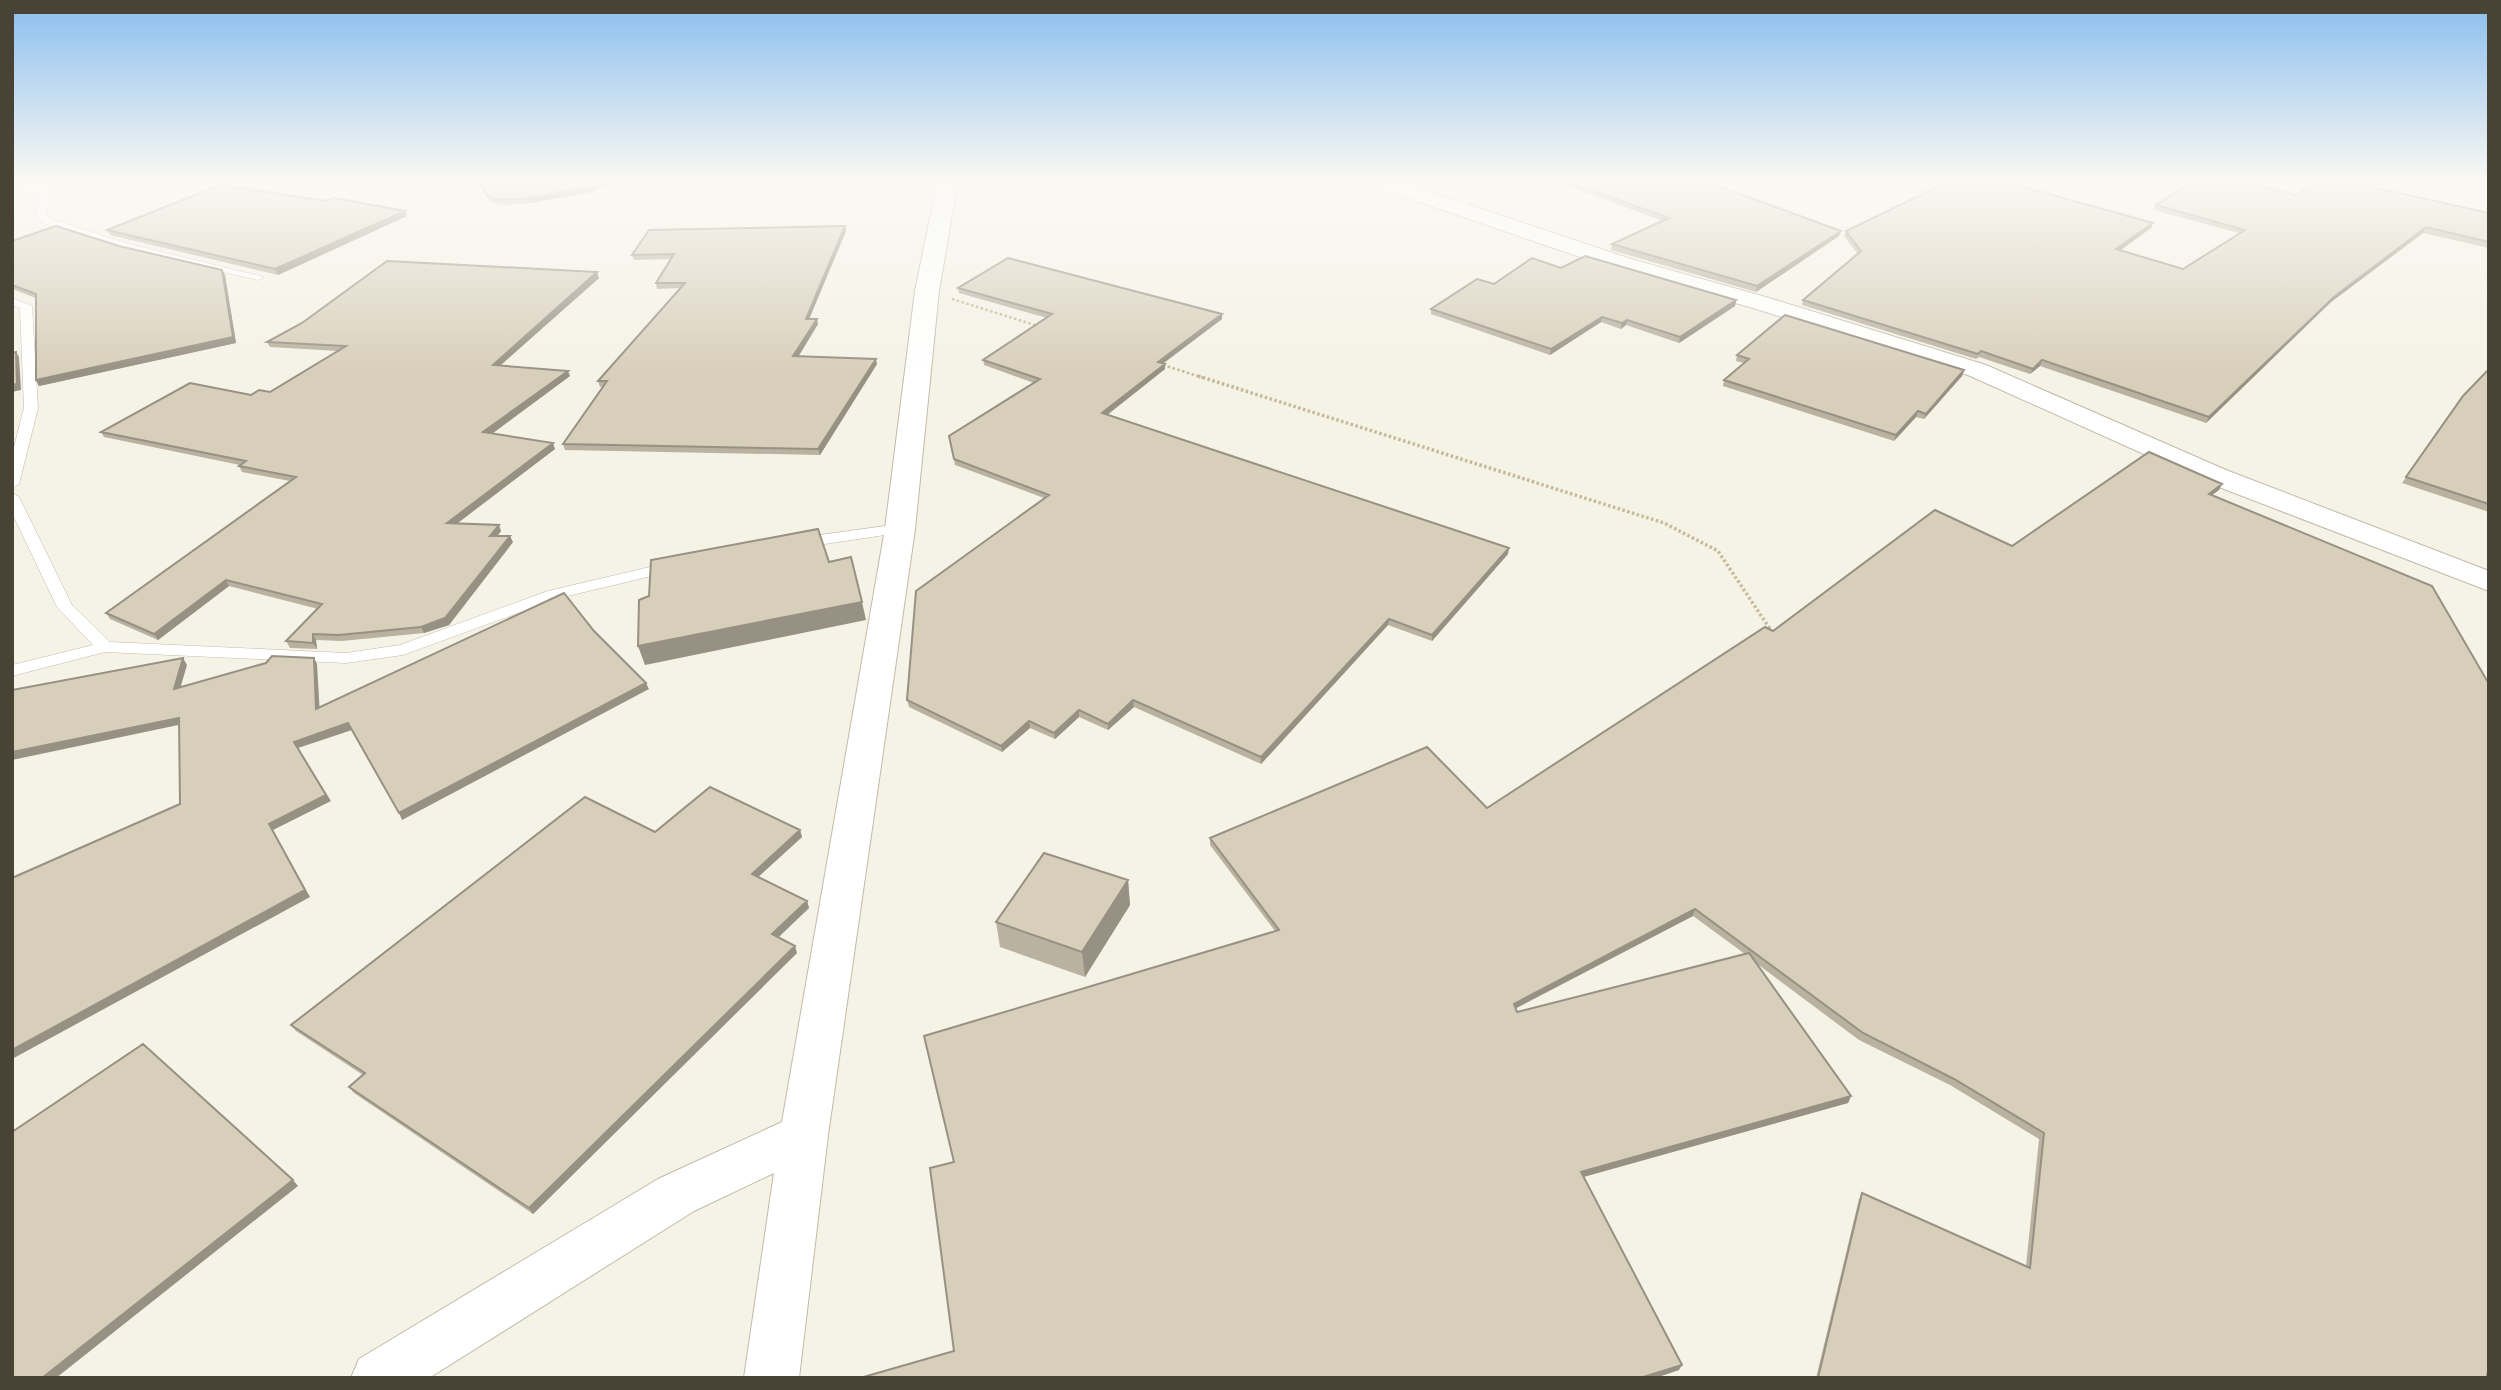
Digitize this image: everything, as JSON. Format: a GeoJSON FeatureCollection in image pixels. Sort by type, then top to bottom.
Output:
{"type":"FeatureCollection","features":[{"type":"Feature","properties":{"kind":"street"},"geometry":{"type":"LineString","coordinates":[[771,1378],[804,1135],[900,529],[927,291],[936,244]]}},
{"type":"Feature","properties":{"kind":"street"},"geometry":{"type":"LineString","coordinates":[[1565,244],[1623,264],[1761,303],[1977,370],[2216,476],[2489,582]]}},
{"type":"Feature","properties":{"kind":"street"},"geometry":{"type":"LineString","coordinates":[[377,1378],[676,1195],[804,1135]]}},
{"type":"Feature","properties":{"kind":"lane"},"geometry":{"type":"LineString","coordinates":[[117,244],[258,277]]}},
{"type":"Feature","properties":{"kind":"lane"},"geometry":{"type":"LineString","coordinates":[[12,301],[26,306],[31,408],[12,484]]}},
{"type":"Feature","properties":{"kind":"lane"},"geometry":{"type":"LineString","coordinates":[[12,497],[65,607],[105,647]]}},
{"type":"Feature","properties":{"kind":"lane"},"geometry":{"type":"LineString","coordinates":[[780,545],[900,529]]}},
{"type":"Feature","properties":{"kind":"lane"},"geometry":{"type":"LineString","coordinates":[[12,671],[105,647],[357,657],[403,650],[554,594],[687,563]]}},
{"type":"Feature","properties":{"kind":"path"},"geometry":{"type":"LineString","coordinates":[[927,291],[1054,331]]}},
{"type":"Feature","properties":{"kind":"path"},"geometry":{"type":"LineString","coordinates":[[1156,363],[1664,523],[1718,551],[1774,636]]}},
{"type":"Feature","properties":{"kind":"building"},"geometry":{"type":"Polygon","coordinates":[[[12,244],[112,244],[222,270],[233,337],[36,380],[36,294],[12,285],[12,244]]]}},
{"type":"Feature","properties":{"kind":"building"},"geometry":{"type":"Polygon","coordinates":[[[167,244],[331,244],[275,269],[167,244]]]}},
{"type":"Feature","properties":{"kind":"building"},"geometry":{"type":"Polygon","coordinates":[[[640,244],[838,244],[806,319],[817,319],[793,356],[876,359],[818,449],[563,444],[607,381],[598,381],[685,283],[656,283],[674,254],[632,255],[640,244]]]}},
{"type":"Feature","properties":{"kind":"building"},"geometry":{"type":"Polygon","coordinates":[[[1612,244],[1821,244],[1757,286],[1612,244]]]}},
{"type":"Feature","properties":{"kind":"building"},"geometry":{"type":"Polygon","coordinates":[[[1856,244],[2123,244],[2116,249],[2183,269],[2223,244],[2404,244],[2334,297],[2209,417],[2042,360],[2033,369],[1981,351],[1978,354],[1803,300],[1861,251],[1856,244]]]}},
{"type":"Feature","properties":{"kind":"building"},"geometry":{"type":"Polygon","coordinates":[[[1585,256],[1736,300],[1680,337],[1627,320],[1622,323],[1602,317],[1551,349],[1431,309],[1477,279],[1494,284],[1532,258],[1561,268],[1585,256]]]}},
{"type":"Feature","properties":{"kind":"building"},"geometry":{"type":"Polygon","coordinates":[[[1008,258],[1222,314],[1158,362],[1165,364],[1102,413],[1509,548],[1432,635],[1389,619],[1261,757],[1133,700],[1108,724],[1079,710],[1054,733],[1029,721],[1001,746],[907,700],[916,591],[1049,495],[954,459],[949,436],[1040,379],[983,360],[1052,314],[958,288],[1008,258]]]}},
{"type":"Feature","properties":{"kind":"building"},"geometry":{"type":"Polygon","coordinates":[[[387,261],[597,272],[493,365],[568,371],[483,432],[553,443],[447,523],[499,525],[490,536],[510,536],[445,618],[421,627],[339,635],[313,634],[313,643],[286,641],[322,604],[226,580],[154,634],[106,613],[296,477],[239,466],[246,461],[101,432],[190,383],[251,395],[259,390],[270,392],[346,346],[267,342],[302,323],[387,261]]]}},
{"type":"Feature","properties":{"kind":"building"},"geometry":{"type":"Polygon","coordinates":[[[1785,315],[1964,370],[1926,414],[1918,411],[1896,435],[1724,380],[1749,359],[1737,355],[1785,315]]]}},
{"type":"Feature","properties":{"kind":"building"},"geometry":{"type":"Polygon","coordinates":[[[16,352],[17,384],[12,385],[12,353],[16,352]]]}},
{"type":"Feature","properties":{"kind":"building"},"geometry":{"type":"Polygon","coordinates":[[[2489,369],[2489,504],[2406,477],[2463,396],[2489,369]]]}},
{"type":"Feature","properties":{"kind":"building"},"geometry":{"type":"Polygon","coordinates":[[[2149,452],[2222,484],[2209,494],[2432,586],[2489,684],[2489,1370],[2486,1378],[1818,1378],[1862,1193],[2030,1268],[2044,1133],[1954,1079],[1863,1033],[1695,909],[1514,1004],[1517,1012],[1749,953],[1851,1096],[1581,1172],[1682,1365],[1640,1378],[860,1378],[954,1351],[930,1168],[954,1162],[924,1036],[1279,930],[1210,838],[1427,747],[1487,808],[1765,627],[1773,631],[1935,510],[2012,546],[2149,452]]]}},
{"type":"Feature","properties":{"kind":"building"},"geometry":{"type":"Polygon","coordinates":[[[818,529],[829,562],[851,557],[862,602],[638,646],[639,600],[649,596],[651,560],[818,529]]]}},
{"type":"Feature","properties":{"kind":"building"},"geometry":{"type":"Polygon","coordinates":[[[564,593],[594,631],[646,683],[399,813],[348,723],[294,742],[326,795],[269,824],[305,890],[12,1050],[12,878],[180,804],[179,718],[12,752],[12,690],[183,658],[174,689],[266,663],[272,656],[314,658],[316,709],[564,593]]]}},
{"type":"Feature","properties":{"kind":"building"},"geometry":{"type":"Polygon","coordinates":[[[710,787],[800,830],[752,874],[807,901],[772,934],[795,946],[529,1208],[349,1087],[365,1073],[291,1025],[585,797],[655,832],[710,787]]]}},
{"type":"Feature","properties":{"kind":"building"},"geometry":{"type":"Polygon","coordinates":[[[1044,853],[1128,880],[1082,952],[996,922],[1044,853]]]}},
{"type":"Feature","properties":{"kind":"building"},"geometry":{"type":"Polygon","coordinates":[[[143,1044],[293,1180],[42,1378],[12,1378],[12,1132],[143,1044]]]}}]}
